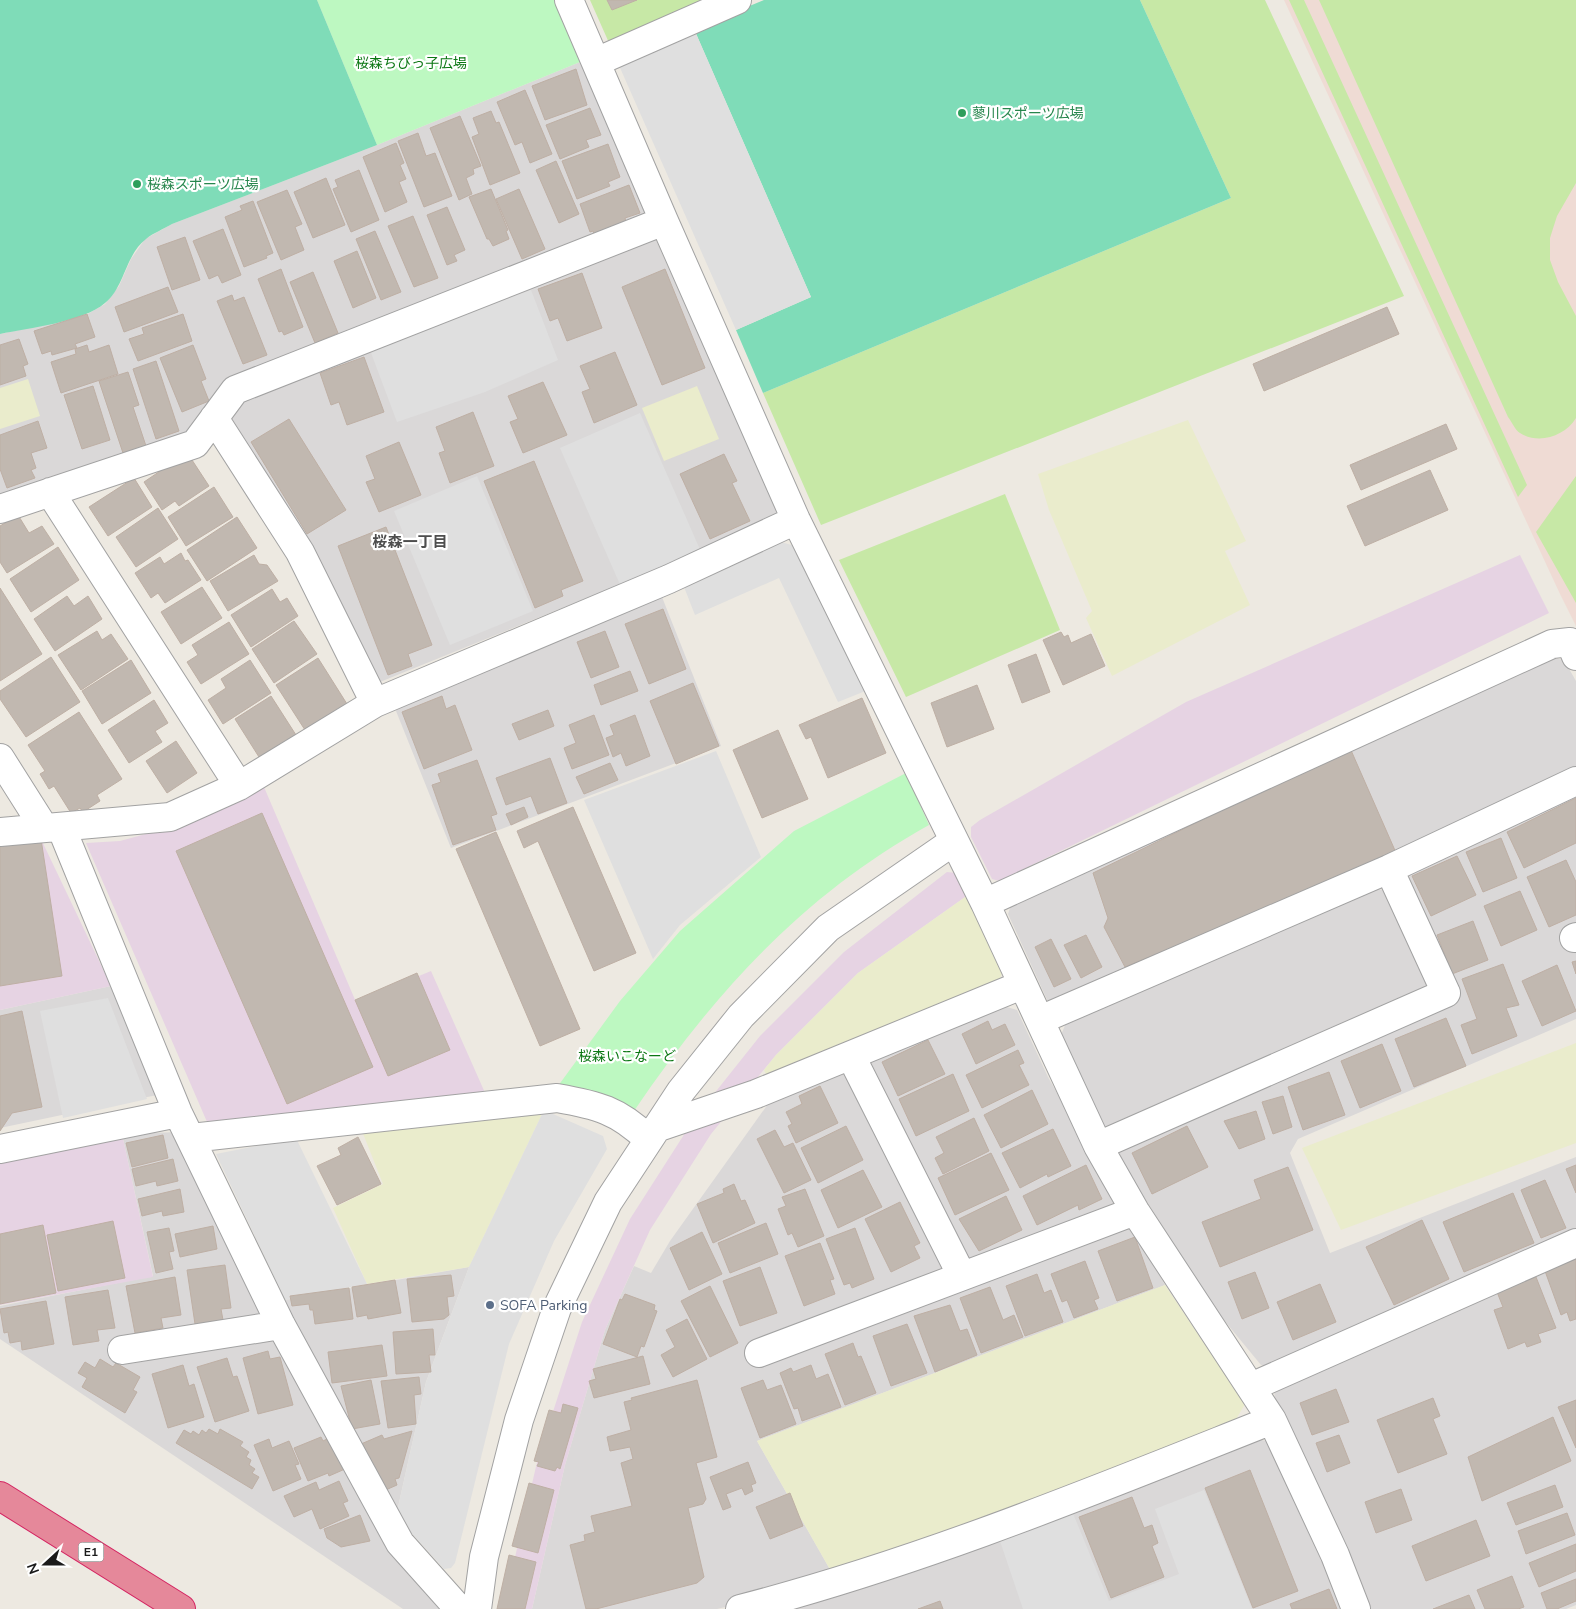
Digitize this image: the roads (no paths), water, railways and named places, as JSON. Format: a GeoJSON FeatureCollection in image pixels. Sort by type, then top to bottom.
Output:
{"type":"FeatureCollection","features":[{"type":"Feature","properties":{"kind":"highway","name":"E1"},"geometry":{"type":"LineString","coordinates":[[0,1496],[181,1609]]}},
{"type":"Feature","properties":{"kind":"street"},"geometry":{"type":"LineString","coordinates":[[569,0],[796,520],[985,903],[1098,1146],[1135,1211],[1272,1420],[1335,1555],[1356,1609]]}},
{"type":"Feature","properties":{"kind":"street"},"geometry":{"type":"LineString","coordinates":[[596,62],[737,0]]}},
{"type":"Feature","properties":{"kind":"street"},"geometry":{"type":"LineString","coordinates":[[0,509],[195,444],[235,390],[664,221]]}},
{"type":"Feature","properties":{"kind":"street"},"geometry":{"type":"LineString","coordinates":[[214,418],[300,552],[375,703]]}},
{"type":"Feature","properties":{"kind":"street"},"geometry":{"type":"LineString","coordinates":[[50,492],[239,786]]}},
{"type":"Feature","properties":{"kind":"street"},"geometry":{"type":"LineString","coordinates":[[0,832],[170,817],[239,786],[375,703],[669,579],[796,520]]}},
{"type":"Feature","properties":{"kind":"street"},"geometry":{"type":"LineString","coordinates":[[985,903],[1552,644],[1573,649]]}},
{"type":"Feature","properties":{"kind":"street"},"geometry":{"type":"LineString","coordinates":[[0,758],[52,826],[178,1114],[282,1325],[400,1543],[459,1609]]}},
{"type":"Feature","properties":{"kind":"street"},"geometry":{"type":"LineString","coordinates":[[1040,1020],[1389,868],[1576,781]]}},
{"type":"Feature","properties":{"kind":"street"},"geometry":{"type":"LineString","coordinates":[[477,1609],[484,1557],[519,1420],[556,1308],[608,1202],[681,1091],[741,1016],[828,928],[954,841]]}},
{"type":"Feature","properties":{"kind":"street"},"geometry":{"type":"LineString","coordinates":[[1098,1146],[1446,993],[1389,868]]}},
{"type":"Feature","properties":{"kind":"street"},"geometry":{"type":"LineString","coordinates":[[191,1138],[557,1098],[595,1104],[652,1133],[851,1056],[1022,985]]}},
{"type":"Feature","properties":{"kind":"street"},"geometry":{"type":"LineString","coordinates":[[851,1056],[962,1276]]}},
{"type":"Feature","properties":{"kind":"street"},"geometry":{"type":"LineString","coordinates":[[0,1149],[178,1114]]}},
{"type":"Feature","properties":{"kind":"street"},"geometry":{"type":"LineString","coordinates":[[759,1353],[1135,1211]]}},
{"type":"Feature","properties":{"kind":"street"},"geometry":{"type":"LineString","coordinates":[[1251,1387],[1576,1243]]}},
{"type":"Feature","properties":{"kind":"street"},"geometry":{"type":"LineString","coordinates":[[122,1350],[282,1325]]}},
{"type":"Feature","properties":{"kind":"street"},"geometry":{"type":"LineString","coordinates":[[740,1609],[818,1589],[988,1529],[1272,1420]]}},
{"type":"Feature","properties":{"kind":"place","name":"蓼川スポーツ広場"},"geometry":{"type":"Point","coordinates":[962,113]}},
{"type":"Feature","properties":{"kind":"place","name":"桜森スポーツ広場"},"geometry":{"type":"Point","coordinates":[137,184]}},
{"type":"Feature","properties":{"kind":"place","name":"SOFA Parking"},"geometry":{"type":"Point","coordinates":[490,1305]}},
{"type":"Feature","properties":{"kind":"district","name":"桜森一丁目"},"geometry":{"type":"Point","coordinates":[410,542]}},
{"type":"Feature","properties":{"kind":"park label","name":"桜森ちびっ子広場"},"geometry":{"type":"Point","coordinates":[411,63]}},
{"type":"Feature","properties":{"kind":"park label","name":"桜森いこなーど"},"geometry":{"type":"Point","coordinates":[627,1056]}}]}
